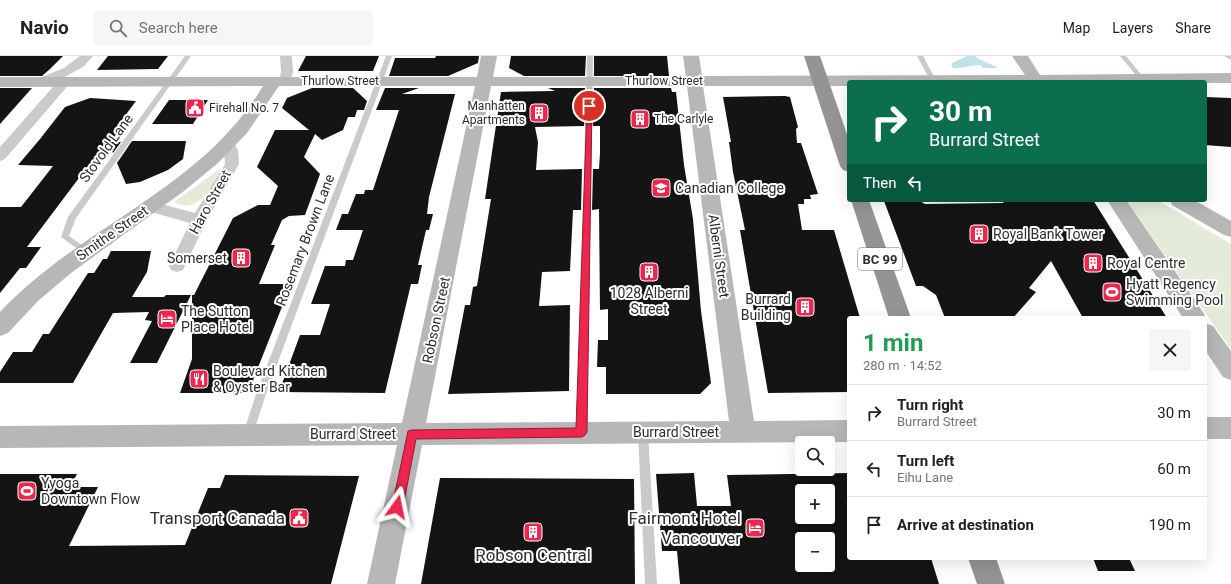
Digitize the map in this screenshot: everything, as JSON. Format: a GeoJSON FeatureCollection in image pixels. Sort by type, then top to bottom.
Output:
{"type":"FeatureCollection","features":[{"type":"Feature","properties":{"kind":"highway"},"geometry":{"type":"LineString","coordinates":[[812,56],[847,160]]}},
{"type":"Feature","properties":{"kind":"highway","name":"BC 99"},"geometry":{"type":"LineString","coordinates":[[861,202],[899,316]]}},
{"type":"Feature","properties":{"kind":"highway"},"geometry":{"type":"LineString","coordinates":[[983,560],[990,584]]}},
{"type":"Feature","properties":{"kind":"main road","name":"Robson Street"},"geometry":{"type":"LineString","coordinates":[[381,584],[489,56]]}},
{"type":"Feature","properties":{"kind":"main road","name":"Alberni Street"},"geometry":{"type":"LineString","coordinates":[[691,56],[743,432]]}},
{"type":"Feature","properties":{"kind":"main road"},"geometry":{"type":"LineString","coordinates":[[1020,56],[1036,80]]}},
{"type":"Feature","properties":{"kind":"main road","name":"Thurlow Street"},"geometry":{"type":"LineString","coordinates":[[1090,80],[1231,78]]}},
{"type":"Feature","properties":{"kind":"main road","name":"Thurlow Street"},"geometry":{"type":"LineString","coordinates":[[0,82],[590,80],[847,81]]}},
{"type":"Feature","properties":{"kind":"main road"},"geometry":{"type":"LineString","coordinates":[[228,144],[280,81]]}},
{"type":"Feature","properties":{"kind":"main road","name":"Smithe Street"},"geometry":{"type":"LineString","coordinates":[[0,327],[26,300],[86,251],[202,168],[228,144]]}},
{"type":"Feature","properties":{"kind":"main road"},"geometry":{"type":"LineString","coordinates":[[1117,202],[1194,316]]}},
{"type":"Feature","properties":{"kind":"main road"},"geometry":{"type":"LineString","coordinates":[[1182,202],[1224,226]]}},
{"type":"Feature","properties":{"kind":"main road"},"geometry":{"type":"LineString","coordinates":[[1207,335],[1231,370]]}},
{"type":"Feature","properties":{"kind":"main road"},"geometry":{"type":"LineString","coordinates":[[1207,428],[1231,428]]}},
{"type":"Feature","properties":{"kind":"main road","name":"Burrard Street"},"geometry":{"type":"LineString","coordinates":[[0,437],[582,432],[847,432]]}},
{"type":"Feature","properties":{"kind":"street"},"geometry":{"type":"LineString","coordinates":[[280,81],[287,72],[286,56]]}},
{"type":"Feature","properties":{"kind":"street"},"geometry":{"type":"LineString","coordinates":[[84,59],[80,70],[86,82]]}},
{"type":"Feature","properties":{"kind":"street"},"geometry":{"type":"LineString","coordinates":[[42,82],[71,69],[84,59]]}},
{"type":"Feature","properties":{"kind":"street"},"geometry":{"type":"LineString","coordinates":[[0,156],[64,82]]}},
{"type":"Feature","properties":{"kind":"street","name":"Haro Street"},"geometry":{"type":"LineString","coordinates":[[177,266],[199,220],[232,164],[231,150],[228,144]]}},
{"type":"Feature","properties":{"kind":"street"},"geometry":{"type":"LineString","coordinates":[[150,206],[199,220]]}},
{"type":"Feature","properties":{"kind":"lane","name":"Stovold Lane"},"geometry":{"type":"LineString","coordinates":[[86,251],[64,237],[72,217],[188,56]]}},
{"type":"Feature","properties":{"kind":"lane","name":"Rosemary Brown Lane"},"geometry":{"type":"LineString","coordinates":[[248,434],[261,394],[380,81],[388,56]]}},
{"type":"Feature","properties":{"kind":"lane"},"geometry":{"type":"LineString","coordinates":[[582,432],[590,56]]}},
{"type":"Feature","properties":{"kind":"lane"},"geometry":{"type":"LineString","coordinates":[[920,56],[933,80]]}},
{"type":"Feature","properties":{"kind":"lane"},"geometry":{"type":"LineString","coordinates":[[1123,56],[1142,79]]}},
{"type":"Feature","properties":{"kind":"lane"},"geometry":{"type":"LineString","coordinates":[[1227,56],[1231,58]]}},
{"type":"Feature","properties":{"kind":"lane"},"geometry":{"type":"LineString","coordinates":[[643,433],[651,584]]}},
{"type":"Feature","properties":{"kind":"green space"},"geometry":{"type":"Polygon","coordinates":[[[220,169],[213,184],[203,198],[189,205],[182,205],[174,202],[220,169]]]}},
{"type":"Feature","properties":{"kind":"green space"},"geometry":{"type":"Polygon","coordinates":[[[1127,202],[1160,202],[1231,244],[1231,349],[1127,202]]]}},
{"type":"Feature","properties":{"kind":"water"},"geometry":{"type":"Polygon","coordinates":[[[967,56],[975,56],[997,67],[983,68],[980,65],[953,68],[951,64],[967,56]]]}},
{"type":"Feature","properties":{"kind":"building"},"geometry":{"type":"Polygon","coordinates":[[[0,56],[63,56],[42,76],[0,76],[0,56]]]}},
{"type":"Feature","properties":{"kind":"building"},"geometry":{"type":"Polygon","coordinates":[[[108,56],[168,56],[158,69],[97,70],[108,56]]]}},
{"type":"Feature","properties":{"kind":"building"},"geometry":{"type":"Polygon","coordinates":[[[306,56],[379,56],[373,71],[298,71],[306,56]]]}},
{"type":"Feature","properties":{"kind":"building"},"geometry":{"type":"Polygon","coordinates":[[[436,56],[479,56],[478,63],[448,76],[389,76],[395,58],[435,58],[436,56]]]}},
{"type":"Feature","properties":{"kind":"building"},"geometry":{"type":"Polygon","coordinates":[[[511,56],[586,56],[585,76],[524,76],[509,68],[511,56]]]}},
{"type":"Feature","properties":{"kind":"building"},"geometry":{"type":"Polygon","coordinates":[[[594,56],[667,56],[669,76],[594,76],[594,56]]]}},
{"type":"Feature","properties":{"kind":"building"},"geometry":{"type":"Polygon","coordinates":[[[0,88],[32,88],[0,124],[0,88]]]}},
{"type":"Feature","properties":{"kind":"building"},"geometry":{"type":"Polygon","coordinates":[[[312,88],[353,88],[367,101],[364,110],[357,110],[355,117],[348,117],[343,130],[322,140],[315,134],[304,157],[320,174],[305,215],[289,216],[282,220],[271,245],[275,245],[259,284],[291,284],[248,393],[180,393],[192,359],[192,295],[194,295],[233,218],[258,205],[270,205],[278,186],[257,167],[275,130],[309,130],[282,108],[287,98],[312,88]]]}},
{"type":"Feature","properties":{"kind":"building"},"geometry":{"type":"Polygon","coordinates":[[[385,88],[419,88],[402,94],[455,94],[429,197],[427,214],[433,214],[429,230],[426,230],[418,265],[422,265],[418,284],[411,284],[385,393],[279,392],[300,335],[320,335],[330,304],[311,304],[325,266],[345,266],[346,260],[353,260],[363,230],[336,230],[342,214],[348,214],[356,194],[364,194],[365,190],[373,190],[399,110],[376,110],[385,88]]]}},
{"type":"Feature","properties":{"kind":"building"},"geometry":{"type":"Polygon","coordinates":[[[548,88],[585,88],[584,126],[535,127],[538,142],[536,170],[582,169],[581,210],[573,210],[570,271],[542,272],[539,306],[570,305],[569,391],[448,394],[465,305],[470,305],[473,287],[477,286],[491,199],[485,199],[501,92],[555,91],[548,88]]]}},
{"type":"Feature","properties":{"kind":"building"},"geometry":{"type":"Polygon","coordinates":[[[594,88],[671,88],[672,92],[676,92],[684,165],[693,219],[701,311],[711,383],[700,394],[606,394],[606,367],[597,367],[598,340],[608,340],[608,309],[600,310],[599,209],[592,210],[593,169],[599,169],[600,153],[600,126],[593,126],[594,88]]]}},
{"type":"Feature","properties":{"kind":"building","name":"Burrard Building"},"geometry":{"type":"Polygon","coordinates":[[[723,97],[790,97],[798,127],[796,129],[797,143],[801,143],[818,194],[810,195],[811,199],[804,199],[804,204],[798,204],[802,230],[834,230],[859,316],[847,316],[847,392],[768,393],[740,230],[745,230],[733,172],[729,142],[731,142],[723,97]]]}},
{"type":"Feature","properties":{"kind":"building"},"geometry":{"type":"Polygon","coordinates":[[[1207,97],[1231,98],[1231,147],[1207,145],[1207,97]]]}},
{"type":"Feature","properties":{"kind":"building"},"geometry":{"type":"Polygon","coordinates":[[[90,98],[136,101],[113,132],[118,132],[110,142],[121,142],[113,153],[109,144],[93,166],[88,166],[27,247],[41,247],[26,268],[20,268],[0,293],[0,207],[21,207],[53,166],[18,165],[65,107],[90,98]]]}},
{"type":"Feature","properties":{"kind":"building"},"geometry":{"type":"Polygon","coordinates":[[[169,100],[208,100],[193,124],[152,124],[169,100]]]}},
{"type":"Feature","properties":{"kind":"building"},"geometry":{"type":"Polygon","coordinates":[[[132,141],[186,141],[183,159],[168,170],[140,182],[126,184],[117,163],[132,141]]]}},
{"type":"Feature","properties":{"kind":"building"},"geometry":{"type":"Polygon","coordinates":[[[884,202],[922,202],[925,204],[1094,202],[1166,316],[1082,316],[1051,261],[1029,288],[1036,292],[1015,316],[944,316],[936,295],[923,286],[916,286],[884,202]]]}},
{"type":"Feature","properties":{"kind":"building"},"geometry":{"type":"Polygon","coordinates":[[[111,251],[151,251],[147,272],[132,297],[191,295],[157,363],[130,363],[152,321],[145,320],[149,312],[113,313],[73,383],[0,383],[0,372],[13,352],[32,352],[43,334],[49,334],[88,273],[94,273],[103,259],[107,259],[111,251]]]}},
{"type":"Feature","properties":{"kind":"building","name":"Fairmont Hotel Vancouver"},"geometry":{"type":"Polygon","coordinates":[[[694,473],[697,506],[731,506],[727,475],[795,474],[795,476],[835,476],[835,473],[847,473],[847,560],[932,560],[939,584],[680,584],[677,551],[662,551],[656,474],[694,473]]]}},
{"type":"Feature","properties":{"kind":"building"},"geometry":{"type":"Polygon","coordinates":[[[0,474],[77,474],[70,487],[98,487],[69,546],[185,545],[208,488],[220,488],[225,475],[359,476],[331,584],[0,584],[0,474]]]}},
{"type":"Feature","properties":{"kind":"building","name":"Robson Central"},"geometry":{"type":"Polygon","coordinates":[[[440,478],[634,479],[635,584],[421,584],[440,478]]]}},
{"type":"Feature","properties":{"kind":"building"},"geometry":{"type":"Polygon","coordinates":[[[1094,560],[1130,560],[1135,571],[1098,571],[1094,560]]]}},
{"type":"Feature","properties":{"kind":"place","name":"Firehall No. 7"},"geometry":{"type":"Point","coordinates":[195,108]}},
{"type":"Feature","properties":{"kind":"place","name":"Manhatten Apartments"},"geometry":{"type":"Point","coordinates":[539,113]}},
{"type":"Feature","properties":{"kind":"place","name":"The Carlyle"},"geometry":{"type":"Point","coordinates":[640,119]}},
{"type":"Feature","properties":{"kind":"place","name":"Canadian College"},"geometry":{"type":"Point","coordinates":[661,188]}},
{"type":"Feature","properties":{"kind":"place","name":"Royal Bank Tower"},"geometry":{"type":"Point","coordinates":[979,234]}},
{"type":"Feature","properties":{"kind":"place","name":"Somerset"},"geometry":{"type":"Point","coordinates":[241,258]}},
{"type":"Feature","properties":{"kind":"place","name":"Royal Centre"},"geometry":{"type":"Point","coordinates":[1093,263]}},
{"type":"Feature","properties":{"kind":"place","name":"1028 Alberni Street"},"geometry":{"type":"Point","coordinates":[649,272]}},
{"type":"Feature","properties":{"kind":"place","name":"Hyatt Regency Swimming Pool"},"geometry":{"type":"Point","coordinates":[1112,292]}},
{"type":"Feature","properties":{"kind":"place","name":"Burrard Building"},"geometry":{"type":"Point","coordinates":[805,307]}},
{"type":"Feature","properties":{"kind":"place","name":"The Sutton Place Hotel"},"geometry":{"type":"Point","coordinates":[167,319]}},
{"type":"Feature","properties":{"kind":"place","name":"Boulevard Kitchen & Oyster Bar"},"geometry":{"type":"Point","coordinates":[199,379]}},
{"type":"Feature","properties":{"kind":"place","name":"Yyoga Downtown Flow"},"geometry":{"type":"Point","coordinates":[27,491]}},
{"type":"Feature","properties":{"kind":"place","name":"Transport Canada"},"geometry":{"type":"Point","coordinates":[299,518]}},
{"type":"Feature","properties":{"kind":"place","name":"Fairmont Hotel Vancouver"},"geometry":{"type":"Point","coordinates":[755,528]}},
{"type":"Feature","properties":{"kind":"place","name":"Robson Central"},"geometry":{"type":"Point","coordinates":[533,532]}},
{"type":"Feature","properties":{"kind":"route"},"geometry":{"type":"LineString","coordinates":[[397,507],[412,434],[582,432],[589,106]]}}]}
